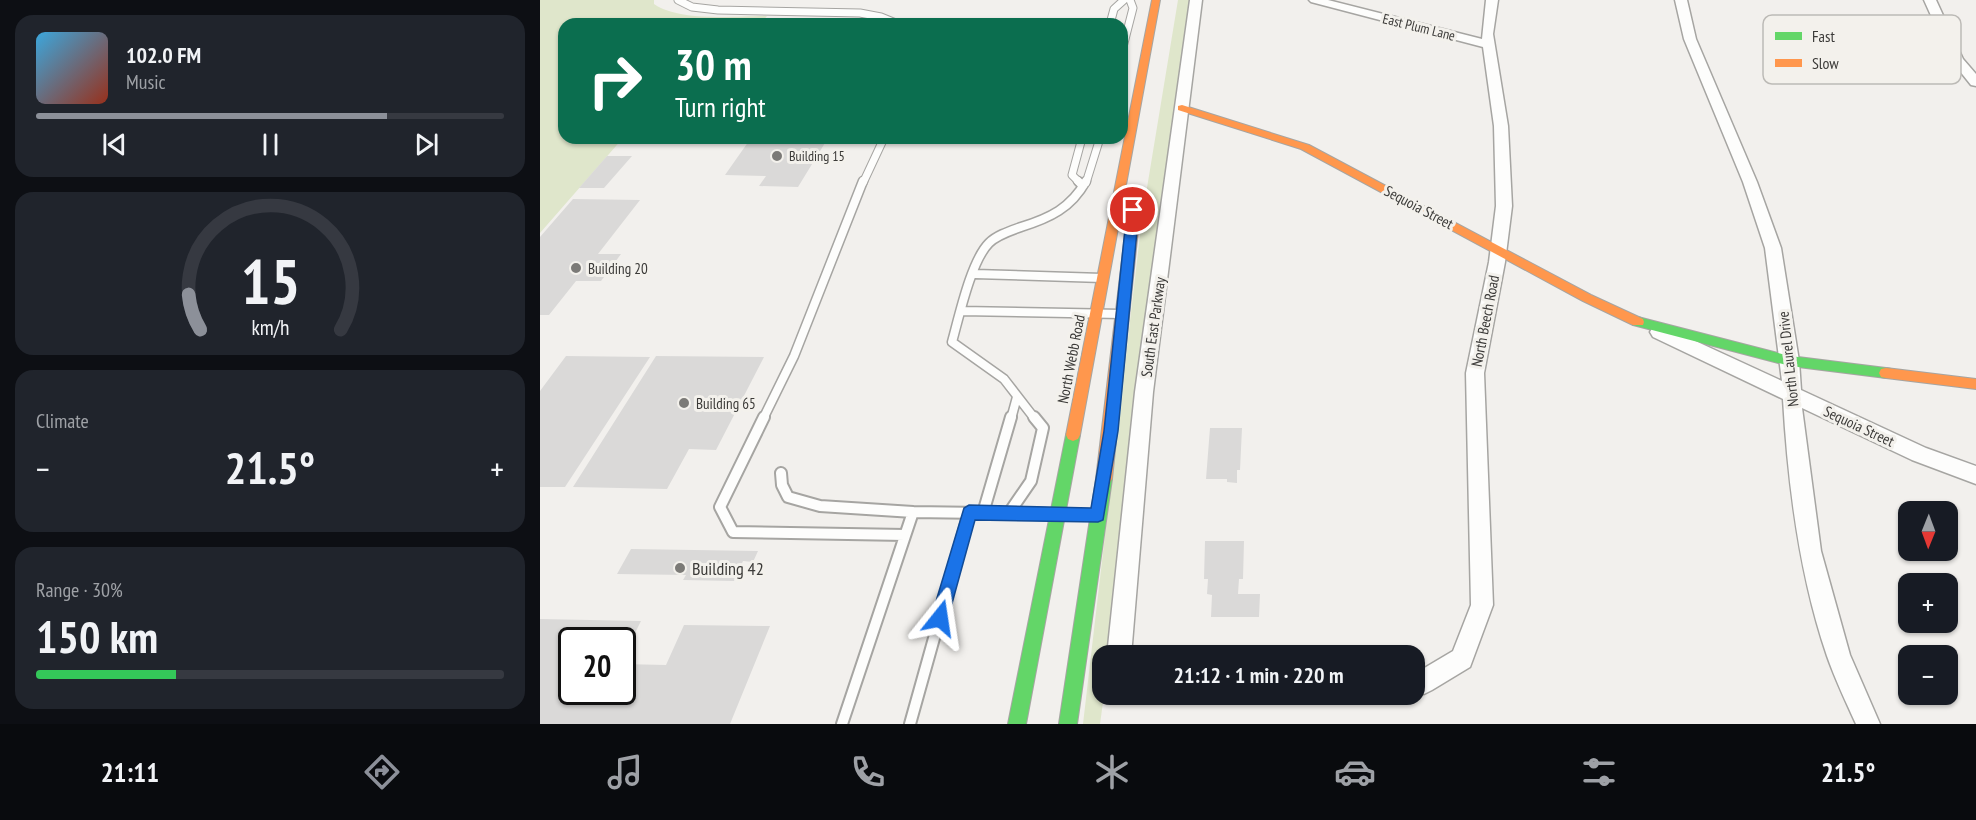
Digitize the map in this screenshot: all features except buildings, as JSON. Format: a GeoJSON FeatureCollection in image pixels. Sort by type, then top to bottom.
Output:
{"type":"FeatureCollection","features":[{"type":"Feature","properties":{"kind":"main road","name":"North Webb Road"},"geometry":{"type":"LineString","coordinates":[[1017,724],[1156,0]]}},
{"type":"Feature","properties":{"kind":"main road"},"geometry":{"type":"LineString","coordinates":[[1145,134],[1162,45]]}},
{"type":"Feature","properties":{"kind":"main road","name":"Sequoia Street"},"geometry":{"type":"LineString","coordinates":[[1182,108],[1305,147],[1647,326],[1790,361],[1976,384]]}},
{"type":"Feature","properties":{"kind":"main road"},"geometry":{"type":"LineString","coordinates":[[1068,724],[1087,515],[1111,431],[1121,314],[1136,188]]}},
{"type":"Feature","properties":{"kind":"main road"},"geometry":{"type":"LineString","coordinates":[[1056,514],[1087,515]]}},
{"type":"Feature","properties":{"kind":"street","name":"South East Parkway"},"geometry":{"type":"LineString","coordinates":[[1120,645],[1144,392],[1196,0]]}},
{"type":"Feature","properties":{"kind":"street","name":"East Plum Lane"},"geometry":{"type":"LineString","coordinates":[[1315,0],[1489,45]]}},
{"type":"Feature","properties":{"kind":"street","name":"North Beech Road"},"geometry":{"type":"LineString","coordinates":[[1425,681],[1462,660],[1482,605],[1474,373],[1498,250],[1504,206],[1501,126],[1487,34],[1492,0]]}},
{"type":"Feature","properties":{"kind":"street","name":"North Laurel Drive"},"geometry":{"type":"LineString","coordinates":[[1682,0],[1690,39],[1750,182],[1773,248],[1790,361],[1796,439],[1810,551],[1839,656],[1868,724]]}},
{"type":"Feature","properties":{"kind":"street"},"geometry":{"type":"LineString","coordinates":[[1930,0],[1937,15]]}},
{"type":"Feature","properties":{"kind":"street"},"geometry":{"type":"LineString","coordinates":[[1961,65],[1976,82]]}},
{"type":"Feature","properties":{"kind":"street","name":"Sequoia Street"},"geometry":{"type":"LineString","coordinates":[[1647,326],[1919,454],[1976,475]]}},
{"type":"Feature","properties":{"kind":"lane"},"geometry":{"type":"LineString","coordinates":[[678,0],[688,7],[729,11],[847,12],[888,18]]}},
{"type":"Feature","properties":{"kind":"lane"},"geometry":{"type":"LineString","coordinates":[[1112,18],[1114,9],[1124,0]]}},
{"type":"Feature","properties":{"kind":"lane"},"geometry":{"type":"LineString","coordinates":[[1128,20],[1133,8],[1130,0]]}},
{"type":"Feature","properties":{"kind":"lane"},"geometry":{"type":"LineString","coordinates":[[881,144],[867,172],[794,356],[720,507],[733,532],[905,535]]}},
{"type":"Feature","properties":{"kind":"lane"},"geometry":{"type":"LineString","coordinates":[[1080,144],[1072,175],[1083,186]]}},
{"type":"Feature","properties":{"kind":"lane"},"geometry":{"type":"LineString","coordinates":[[1009,513],[1031,481],[1043,428],[1004,379],[952,342],[987,245],[1005,233],[1044,220],[1070,206],[1092,174],[1099,144]]}},
{"type":"Feature","properties":{"kind":"lane"},"geometry":{"type":"LineString","coordinates":[[975,274],[1125,278]]}},
{"type":"Feature","properties":{"kind":"lane"},"geometry":{"type":"LineString","coordinates":[[962,311],[1121,314]]}},
{"type":"Feature","properties":{"kind":"lane"},"geometry":{"type":"LineString","coordinates":[[983,513],[1017,398]]}},
{"type":"Feature","properties":{"kind":"lane"},"geometry":{"type":"LineString","coordinates":[[781,473],[782,485],[788,497],[826,507],[913,512],[1056,514]]}},
{"type":"Feature","properties":{"kind":"lane"},"geometry":{"type":"LineString","coordinates":[[842,724],[913,512]]}},
{"type":"Feature","properties":{"kind":"lane"},"geometry":{"type":"LineString","coordinates":[[910,724],[969,513]]}},
{"type":"Feature","properties":{"kind":"green space"},"geometry":{"type":"Polygon","coordinates":[[[540,0],[654,0],[654,4],[665,10],[693,16],[767,16],[765,18],[558,18],[558,144],[618,144],[540,233],[540,0]]]}},
{"type":"Feature","properties":{"kind":"green space"},"geometry":{"type":"Polygon","coordinates":[[[1178,0],[1191,0],[1109,645],[1092,645],[1142,218],[1178,0]]]}},
{"type":"Feature","properties":{"kind":"green space"},"geometry":{"type":"Polygon","coordinates":[[[1092,647],[1092,705],[1103,705],[1100,724],[1083,724],[1092,647]]]}},
{"type":"Feature","properties":{"kind":"traffic: fast"},"geometry":{"type":"LineString","coordinates":[[1638,322],[1790,361],[1886,373]]}},
{"type":"Feature","properties":{"kind":"traffic: fast"},"geometry":{"type":"LineString","coordinates":[[1017,724],[1073,435]]}},
{"type":"Feature","properties":{"kind":"traffic: fast"},"geometry":{"type":"LineString","coordinates":[[1068,724],[1104,479]]}},
{"type":"Feature","properties":{"kind":"traffic: slow"},"geometry":{"type":"LineString","coordinates":[[1073,435],[1156,0]]}},
{"type":"Feature","properties":{"kind":"traffic: slow"},"geometry":{"type":"LineString","coordinates":[[1182,108],[1305,147],[1587,298],[1638,322]]}},
{"type":"Feature","properties":{"kind":"traffic: slow"},"geometry":{"type":"LineString","coordinates":[[1104,479],[1135,201]]}},
{"type":"Feature","properties":{"kind":"traffic: slow"},"geometry":{"type":"LineString","coordinates":[[1886,373],[1976,384]]}},
{"type":"Feature","properties":{"kind":"place","name":"Building 15"},"geometry":{"type":"Point","coordinates":[777,156]}},
{"type":"Feature","properties":{"kind":"place","name":"Building 20"},"geometry":{"type":"Point","coordinates":[576,268]}},
{"type":"Feature","properties":{"kind":"place","name":"Building 65"},"geometry":{"type":"Point","coordinates":[684,403]}},
{"type":"Feature","properties":{"kind":"place","name":"Building 42"},"geometry":{"type":"Point","coordinates":[680,568]}},
{"type":"Feature","properties":{"kind":"route"},"geometry":{"type":"LineString","coordinates":[[940,618],[969,513],[1098,515],[1111,431],[1133,210]]}}]}
